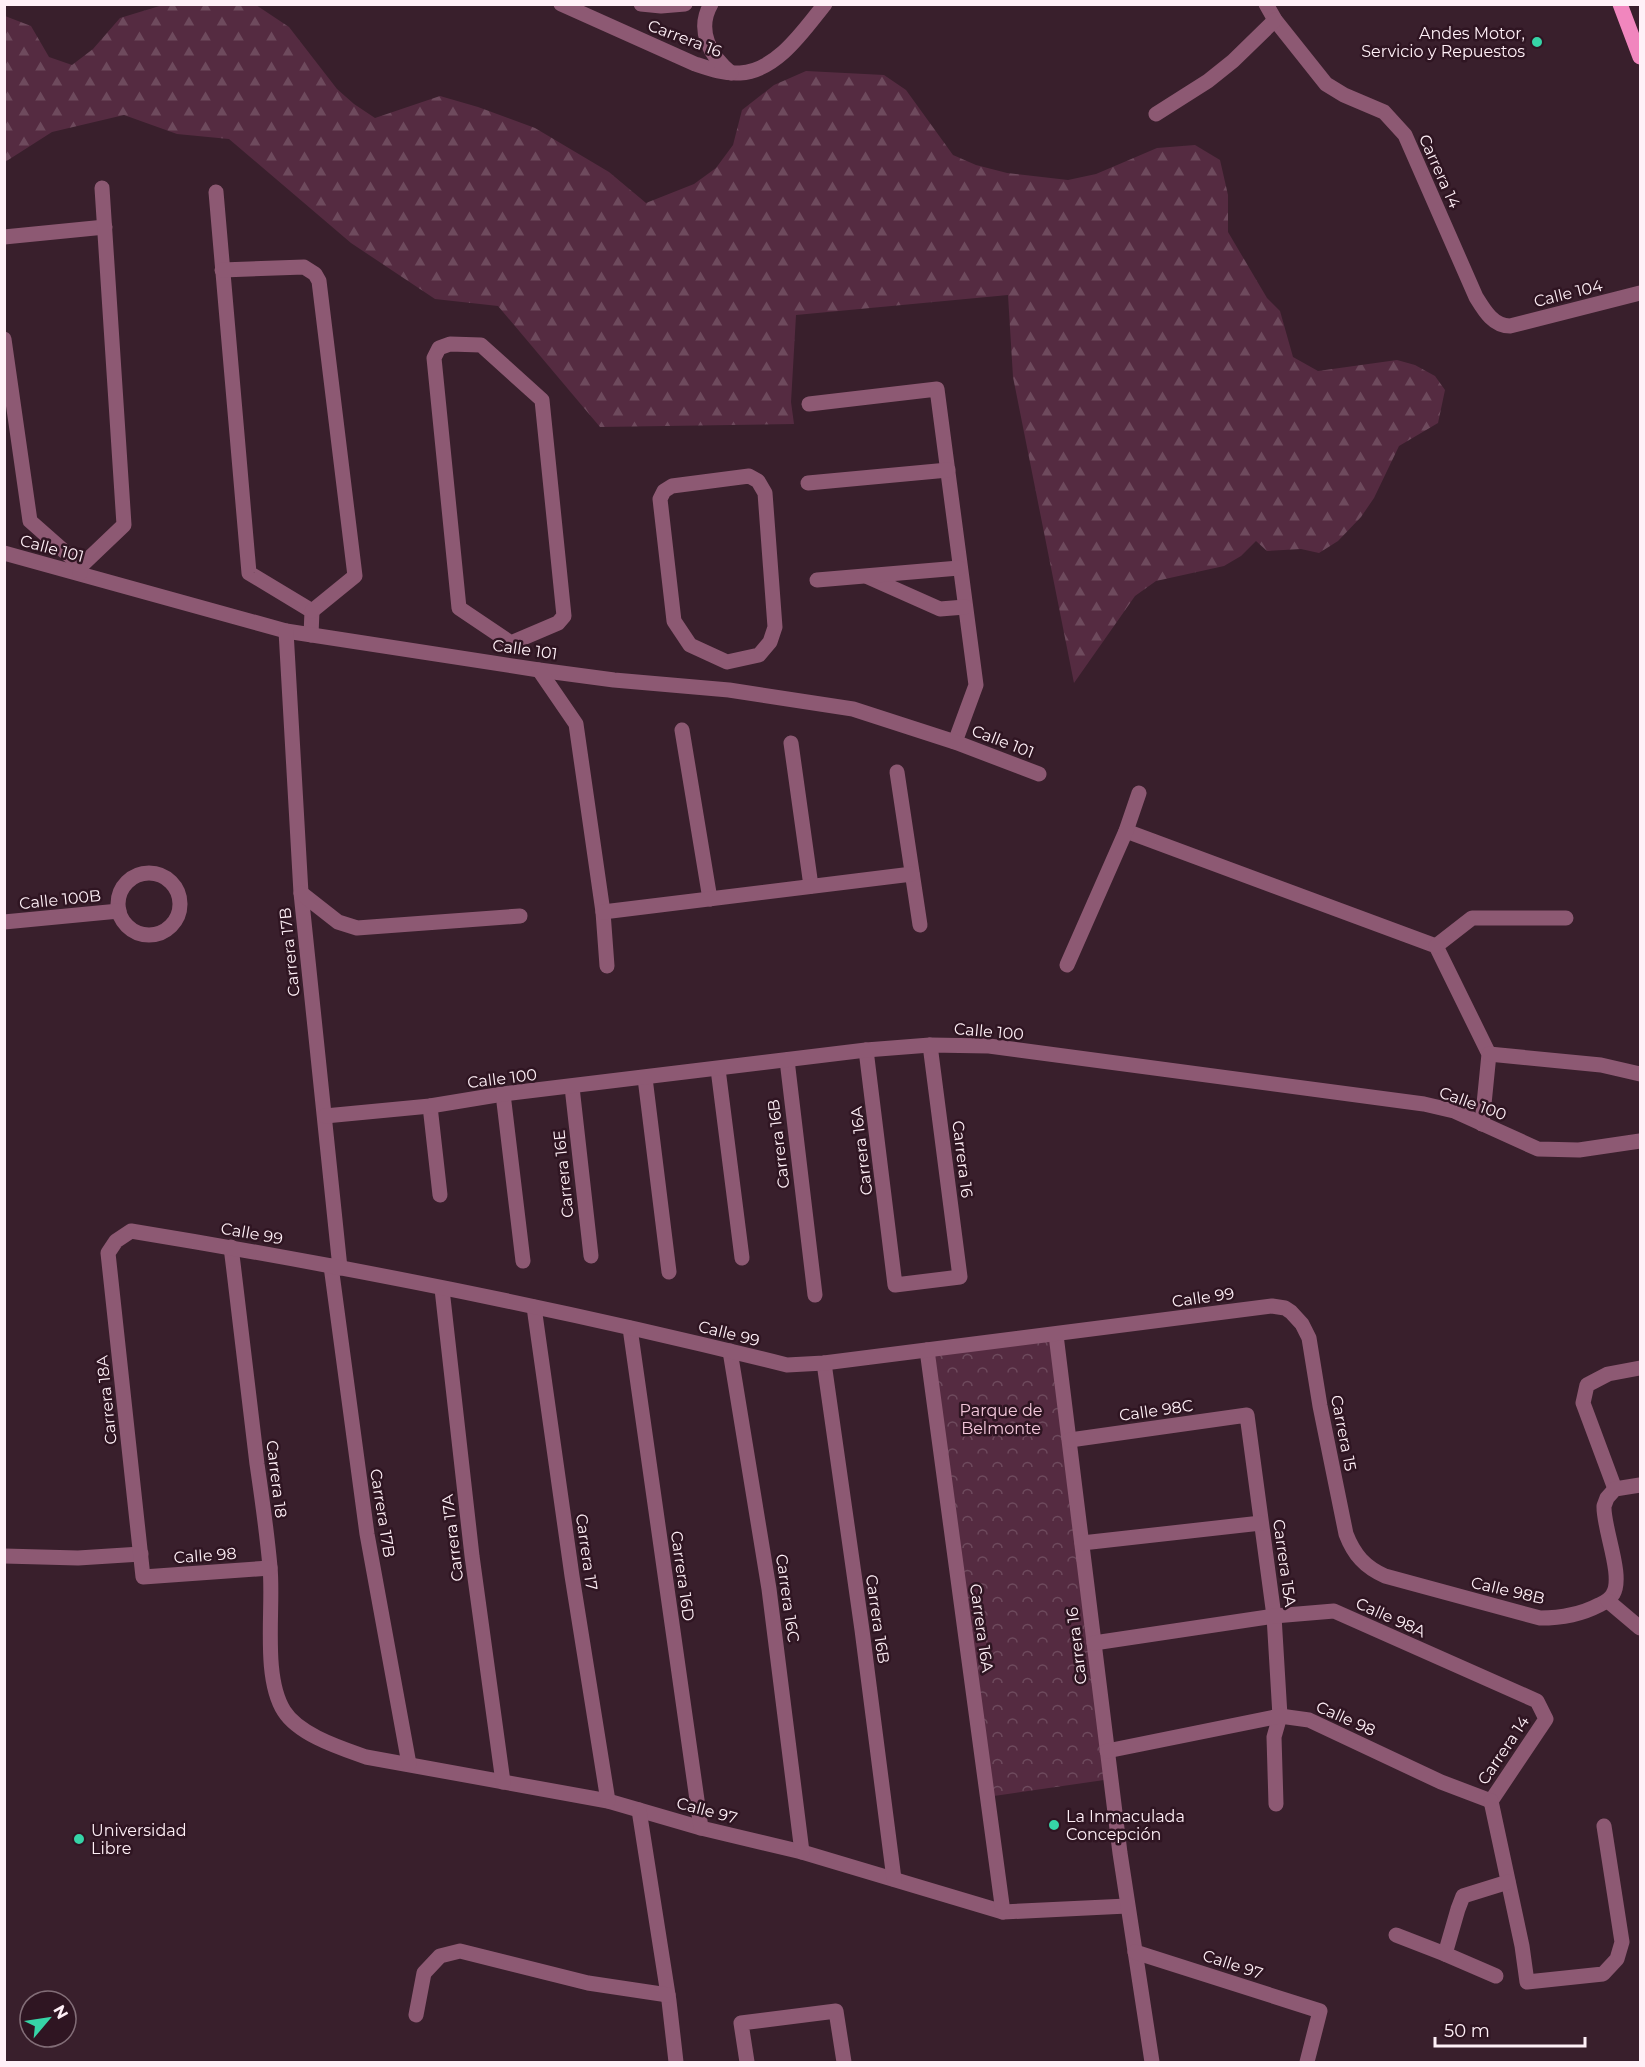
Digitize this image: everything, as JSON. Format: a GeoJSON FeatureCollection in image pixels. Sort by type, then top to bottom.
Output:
{"type":"FeatureCollection","features":[{"type":"Feature","properties":{"kind":"main road"},"geometry":{"type":"LineString","coordinates":[[1620,4],[1641,57]]}},
{"type":"Feature","properties":{"kind":"street","name":"Carrera 16"},"geometry":{"type":"LineString","coordinates":[[561,4],[695,64],[714,71],[731,73]]}},
{"type":"Feature","properties":{"kind":"street","name":"Carrera 16"},"geometry":{"type":"LineString","coordinates":[[641,4],[682,5]]}},
{"type":"Feature","properties":{"kind":"street"},"geometry":{"type":"LineString","coordinates":[[711,4],[706,13],[704,26],[706,40],[712,55],[731,73],[742,73],[771,62],[803,32],[825,4]]}},
{"type":"Feature","properties":{"kind":"street","name":"Carrera 14"},"geometry":{"type":"LineString","coordinates":[[1266,4],[1275,20],[1326,84],[1344,95],[1384,112],[1405,135],[1476,297],[1483,310],[1503,326]]}},
{"type":"Feature","properties":{"kind":"street"},"geometry":{"type":"LineString","coordinates":[[1156,114],[1208,81],[1233,61],[1275,20]]}},
{"type":"Feature","properties":{"kind":"street"},"geometry":{"type":"LineString","coordinates":[[4,339],[30,521],[80,570],[123,525],[102,188]]}},
{"type":"Feature","properties":{"kind":"street"},"geometry":{"type":"LineString","coordinates":[[216,192],[249,573],[312,612]]}},
{"type":"Feature","properties":{"kind":"street"},"geometry":{"type":"LineString","coordinates":[[4,237],[105,227]]}},
{"type":"Feature","properties":{"kind":"street"},"geometry":{"type":"LineString","coordinates":[[222,270],[304,267],[315,274],[319,281],[355,576],[312,612],[311,635]]}},
{"type":"Feature","properties":{"kind":"street","name":"Calle 104"},"geometry":{"type":"LineString","coordinates":[[1503,326],[1641,293]]}},
{"type":"Feature","properties":{"kind":"street"},"geometry":{"type":"LineString","coordinates":[[450,344],[481,345],[542,400],[564,616],[558,623],[511,643],[459,608],[434,358],[439,348],[450,344]]}},
{"type":"Feature","properties":{"kind":"street"},"geometry":{"type":"LineString","coordinates":[[809,404],[938,389],[964,608],[976,685],[955,742]]}},
{"type":"Feature","properties":{"kind":"street"},"geometry":{"type":"LineString","coordinates":[[808,483],[948,470]]}},
{"type":"Feature","properties":{"kind":"street"},"geometry":{"type":"LineString","coordinates":[[749,476],[758,481],[765,493],[775,627],[770,642],[759,655],[727,662],[690,645],[674,621],[660,499],[664,491],[672,486],[749,476]]}},
{"type":"Feature","properties":{"kind":"street","name":"Calle 101"},"geometry":{"type":"LineString","coordinates":[[4,553],[80,570],[175,602],[286,631],[539,670],[614,680],[729,690],[853,709],[955,742],[1039,774]]}},
{"type":"Feature","properties":{"kind":"street"},"geometry":{"type":"LineString","coordinates":[[817,580],[959,568]]}},
{"type":"Feature","properties":{"kind":"street"},"geometry":{"type":"LineString","coordinates":[[865,576],[940,609],[964,608]]}},
{"type":"Feature","properties":{"kind":"street","name":"Carrera 17B"},"geometry":{"type":"LineString","coordinates":[[286,631],[301,892],[325,1116],[335,1267],[367,1534],[409,1764]]}},
{"type":"Feature","properties":{"kind":"street"},"geometry":{"type":"LineString","coordinates":[[511,643],[512,665]]}},
{"type":"Feature","properties":{"kind":"street"},"geometry":{"type":"LineString","coordinates":[[727,662],[729,690]]}},
{"type":"Feature","properties":{"kind":"street"},"geometry":{"type":"LineString","coordinates":[[539,670],[576,724],[603,912],[607,966]]}},
{"type":"Feature","properties":{"kind":"street"},"geometry":{"type":"LineString","coordinates":[[682,730],[710,899]]}},
{"type":"Feature","properties":{"kind":"street"},"geometry":{"type":"LineString","coordinates":[[791,743],[811,886]]}},
{"type":"Feature","properties":{"kind":"street"},"geometry":{"type":"LineString","coordinates":[[897,772],[920,925]]}},
{"type":"Feature","properties":{"kind":"street"},"geometry":{"type":"LineString","coordinates":[[1067,965],[1126,831],[1138,793]]}},
{"type":"Feature","properties":{"kind":"street"},"geometry":{"type":"LineString","coordinates":[[1126,831],[1436,946],[1489,1054],[1482,1124]]}},
{"type":"Feature","properties":{"kind":"street"},"geometry":{"type":"LineString","coordinates":[[150,873],[164,877],[174,886],[180,900],[179,912],[173,924],[163,932],[149,935],[136,932],[125,924],[119,911],[119,897],[125,884],[136,876],[150,873]]}},
{"type":"Feature","properties":{"kind":"street"},"geometry":{"type":"LineString","coordinates":[[603,912],[912,873]]}},
{"type":"Feature","properties":{"kind":"street"},"geometry":{"type":"LineString","coordinates":[[301,892],[338,922],[357,928],[520,916]]}},
{"type":"Feature","properties":{"kind":"street","name":"Calle 100B"},"geometry":{"type":"LineString","coordinates":[[4,922],[119,911]]}},
{"type":"Feature","properties":{"kind":"street"},"geometry":{"type":"LineString","coordinates":[[1436,946],[1472,918],[1566,918]]}},
{"type":"Feature","properties":{"kind":"street","name":"Carrera 16"},"geometry":{"type":"LineString","coordinates":[[895,1285],[960,1277],[930,1045]]}},
{"type":"Feature","properties":{"kind":"street","name":"Calle 100"},"geometry":{"type":"LineString","coordinates":[[325,1116],[430,1106],[503,1094],[866,1050],[930,1045],[989,1046],[1387,1098],[1454,1111],[1538,1149],[1579,1150],[1641,1141]]}},
{"type":"Feature","properties":{"kind":"street","name":"Carrera 16A"},"geometry":{"type":"LineString","coordinates":[[866,1050],[895,1285]]}},
{"type":"Feature","properties":{"kind":"street"},"geometry":{"type":"LineString","coordinates":[[1489,1054],[1601,1065],[1641,1074]]}},
{"type":"Feature","properties":{"kind":"street","name":"Carrera 16B"},"geometry":{"type":"LineString","coordinates":[[787,1060],[814,1294]]}},
{"type":"Feature","properties":{"kind":"street"},"geometry":{"type":"LineString","coordinates":[[718,1069],[742,1258]]}},
{"type":"Feature","properties":{"kind":"street"},"geometry":{"type":"LineString","coordinates":[[645,1078],[669,1272]]}},
{"type":"Feature","properties":{"kind":"street","name":"Carrera 16E"},"geometry":{"type":"LineString","coordinates":[[572,1087],[591,1256]]}},
{"type":"Feature","properties":{"kind":"street"},"geometry":{"type":"LineString","coordinates":[[503,1094],[523,1261]]}},
{"type":"Feature","properties":{"kind":"street"},"geometry":{"type":"LineString","coordinates":[[430,1106],[440,1195]]}},
{"type":"Feature","properties":{"kind":"street","name":"Calle 99"},"geometry":{"type":"LineString","coordinates":[[131,1231],[231,1247],[534,1307],[787,1365],[824,1363],[1056,1335],[1272,1306],[1285,1308],[1291,1312],[1302,1324],[1309,1338]]}},
{"type":"Feature","properties":{"kind":"street","name":"Carrera 18A"},"geometry":{"type":"LineString","coordinates":[[131,1231],[116,1241],[108,1253],[143,1576]]}},
{"type":"Feature","properties":{"kind":"street","name":"Carrera 18"},"geometry":{"type":"LineString","coordinates":[[231,1247],[270,1568],[272,1669],[275,1689],[285,1713]]}},
{"type":"Feature","properties":{"kind":"street","name":"Carrera 17A"},"geometry":{"type":"LineString","coordinates":[[442,1289],[470,1536],[503,1782]]}},
{"type":"Feature","properties":{"kind":"street","name":"Carrera 17"},"geometry":{"type":"LineString","coordinates":[[534,1307],[572,1576],[608,1801]]}},
{"type":"Feature","properties":{"kind":"street","name":"Carrera 16D"},"geometry":{"type":"LineString","coordinates":[[630,1328],[701,1828]]}},
{"type":"Feature","properties":{"kind":"street","name":"Carrera 16"},"geometry":{"type":"LineString","coordinates":[[1056,1335],[1127,1905],[1152,2062]]}},
{"type":"Feature","properties":{"kind":"street","name":"Carrera 15"},"geometry":{"type":"LineString","coordinates":[[1309,1338],[1320,1406],[1346,1534]]}},
{"type":"Feature","properties":{"kind":"street","name":"Carrera 16A"},"geometry":{"type":"LineString","coordinates":[[927,1350],[1003,1912]]}},
{"type":"Feature","properties":{"kind":"street","name":"Carrera 16C"},"geometry":{"type":"LineString","coordinates":[[730,1351],[769,1589],[802,1852]]}},
{"type":"Feature","properties":{"kind":"street","name":"Carrera 16B"},"geometry":{"type":"LineString","coordinates":[[824,1363],[894,1879]]}},
{"type":"Feature","properties":{"kind":"street"},"geometry":{"type":"LineString","coordinates":[[1615,1489],[1583,1403],[1587,1385],[1608,1374],[1641,1368]]}},
{"type":"Feature","properties":{"kind":"street","name":"Calle 98C"},"geometry":{"type":"LineString","coordinates":[[1070,1440],[1247,1415]]}},
{"type":"Feature","properties":{"kind":"street","name":"Carrera 15A"},"geometry":{"type":"LineString","coordinates":[[1247,1415],[1274,1616],[1280,1716],[1274,1737],[1276,1804]]}},
{"type":"Feature","properties":{"kind":"street"},"geometry":{"type":"LineString","coordinates":[[1641,1485],[1615,1489],[1607,1498],[1604,1510],[1616,1572],[1615,1592],[1608,1601],[1641,1628]]}},
{"type":"Feature","properties":{"kind":"street"},"geometry":{"type":"LineString","coordinates":[[1082,1543],[1261,1522]]}},
{"type":"Feature","properties":{"kind":"street","name":"Calle 98B"},"geometry":{"type":"LineString","coordinates":[[1346,1534],[1353,1551],[1360,1560],[1378,1573],[1510,1611],[1540,1618],[1561,1618],[1587,1612],[1608,1601]]}},
{"type":"Feature","properties":{"kind":"street"},"geometry":{"type":"LineString","coordinates":[[4,1556],[78,1558],[141,1554]]}},
{"type":"Feature","properties":{"kind":"street","name":"Calle 98"},"geometry":{"type":"LineString","coordinates":[[143,1576],[270,1568]]}},
{"type":"Feature","properties":{"kind":"street","name":"Calle 98A"},"geometry":{"type":"LineString","coordinates":[[1094,1643],[1274,1616],[1334,1611],[1537,1701],[1546,1719]]}},
{"type":"Feature","properties":{"kind":"street","name":"Calle 97"},"geometry":{"type":"LineString","coordinates":[[285,1713],[301,1727],[340,1748],[366,1757],[608,1801],[701,1828],[802,1852],[1003,1912],[1127,1905]]}},
{"type":"Feature","properties":{"kind":"street","name":"Calle 98"},"geometry":{"type":"LineString","coordinates":[[1107,1751],[1280,1716],[1310,1719],[1441,1782],[1491,1801]]}},
{"type":"Feature","properties":{"kind":"street","name":"Carrera 14"},"geometry":{"type":"LineString","coordinates":[[1491,1801],[1546,1719]]}},
{"type":"Feature","properties":{"kind":"street"},"geometry":{"type":"LineString","coordinates":[[1491,1801],[1522,1946],[1527,1982],[1603,1974],[1617,1959],[1622,1942],[1604,1826]]}},
{"type":"Feature","properties":{"kind":"street"},"geometry":{"type":"LineString","coordinates":[[639,1810],[668,1995],[676,2062]]}},
{"type":"Feature","properties":{"kind":"street"},"geometry":{"type":"LineString","coordinates":[[1445,1954],[1463,1896],[1508,1882]]}},
{"type":"Feature","properties":{"kind":"street"},"geometry":{"type":"LineString","coordinates":[[1395,1935],[1496,1977]]}},
{"type":"Feature","properties":{"kind":"street"},"geometry":{"type":"LineString","coordinates":[[416,2015],[424,1973],[440,1956],[460,1951],[588,1983],[668,1995]]}},
{"type":"Feature","properties":{"kind":"street","name":"Calle 97"},"geometry":{"type":"LineString","coordinates":[[1135,1952],[1320,2011],[1307,2062]]}},
{"type":"Feature","properties":{"kind":"street"},"geometry":{"type":"LineString","coordinates":[[747,2062],[741,2023],[836,2012],[844,2062]]}},
{"type":"Feature","properties":{"kind":"green space"},"geometry":{"type":"Polygon","coordinates":[[[166,4],[256,5],[289,27],[337,89],[375,118],[440,96],[478,107],[535,128],[609,172],[646,203],[694,184],[716,168],[733,145],[742,110],[774,85],[806,71],[884,75],[906,90],[953,155],[976,165],[1007,173],[1068,180],[1096,174],[1157,148],[1195,145],[1220,160],[1228,195],[1228,232],[1267,298],[1280,311],[1293,357],[1318,371],[1397,360],[1415,365],[1435,376],[1445,390],[1438,423],[1399,446],[1374,498],[1361,517],[1338,541],[1319,553],[1301,549],[1267,551],[1256,541],[1241,556],[1224,566],[1156,581],[1135,596],[1074,683],[1013,377],[1008,295],[796,315],[791,402],[794,424],[600,427],[498,306],[435,299],[351,243],[229,139],[177,134],[124,115],[52,132],[5,162],[5,16],[31,26],[49,57],[72,65],[93,49],[120,18],[166,4]]]}},
{"type":"Feature","properties":{"kind":"green space","name":"Parque de Belmonte"},"geometry":{"type":"Polygon","coordinates":[[[1056,1335],[1111,1779],[987,1797],[927,1350],[1056,1335]]]}},
{"type":"Feature","properties":{"kind":"place","name":"Andes Motor, Servicio y Repuestos"},"geometry":{"type":"Point","coordinates":[1537,42]}},
{"type":"Feature","properties":{"kind":"place","name":"La Inmaculada Concepción"},"geometry":{"type":"Point","coordinates":[1054,1825]}},
{"type":"Feature","properties":{"kind":"place","name":"Universidad Libre"},"geometry":{"type":"Point","coordinates":[79,1839]}}]}
